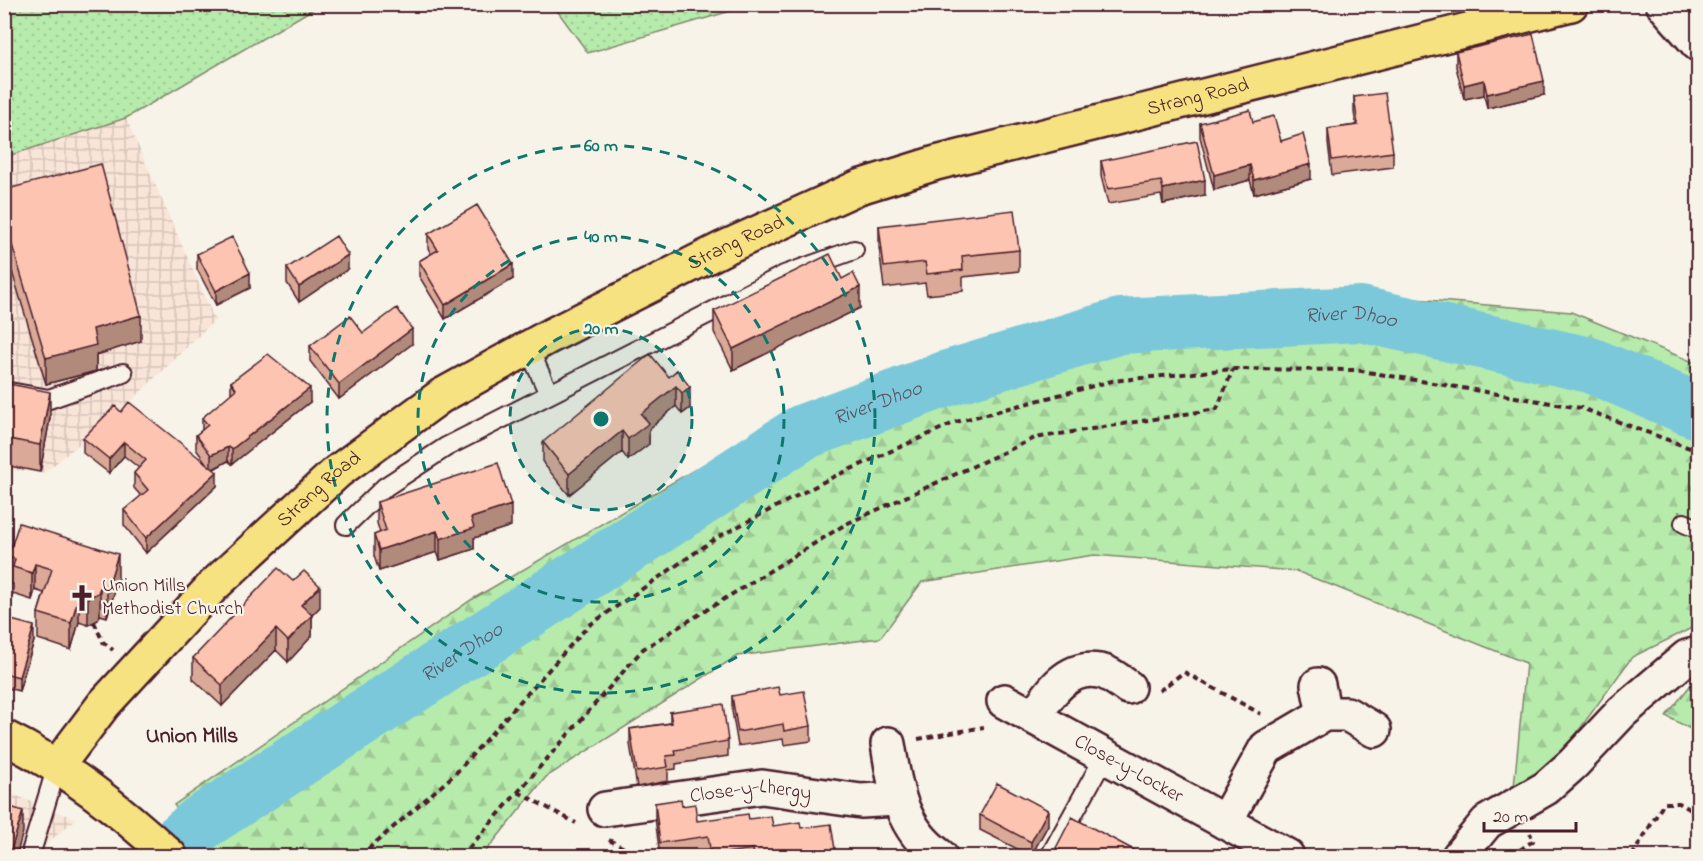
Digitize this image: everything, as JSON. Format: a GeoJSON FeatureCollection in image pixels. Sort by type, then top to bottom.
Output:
{"type":"FeatureCollection","features":[{"type":"Feature","properties":{"kind":"main road","name":"Strang Road"},"geometry":{"type":"LineString","coordinates":[[57,766],[104,704],[214,585],[337,472],[441,396],[528,347],[724,248],[859,187],[1017,141],[1570,4]]}},
{"type":"Feature","properties":{"kind":"main road"},"geometry":{"type":"LineString","coordinates":[[4,737],[57,766],[93,790],[170,856]]}},
{"type":"Feature","properties":{"kind":"street"},"geometry":{"type":"LineString","coordinates":[[1663,4],[1698,44]]}},
{"type":"Feature","properties":{"kind":"street"},"geometry":{"type":"LineString","coordinates":[[1459,856],[1487,822],[1546,788],[1573,764],[1622,712],[1687,657],[1698,654]]}},
{"type":"Feature","properties":{"kind":"street"},"geometry":{"type":"LineString","coordinates":[[1034,717],[1053,687],[1078,672],[1100,670],[1128,687]]}},
{"type":"Feature","properties":{"kind":"street","name":"Close-y-Locker"},"geometry":{"type":"LineString","coordinates":[[1004,700],[1287,856]]}},
{"type":"Feature","properties":{"kind":"street"},"geometry":{"type":"LineString","coordinates":[[1225,822],[1266,748],[1293,732],[1321,700],[1374,730]]}},
{"type":"Feature","properties":{"kind":"street"},"geometry":{"type":"LineString","coordinates":[[888,744],[897,799],[913,831],[940,856]]}},
{"type":"Feature","properties":{"kind":"street","name":"Close-y-Lhergy"},"geometry":{"type":"LineString","coordinates":[[605,809],[762,786],[861,801],[897,799]]}},
{"type":"Feature","properties":{"kind":"lane"},"geometry":{"type":"LineString","coordinates":[[346,525],[385,487],[446,447],[784,275],[854,250]]}},
{"type":"Feature","properties":{"kind":"lane"},"geometry":{"type":"LineString","coordinates":[[528,347],[549,394]]}},
{"type":"Feature","properties":{"kind":"lane"},"geometry":{"type":"LineString","coordinates":[[4,391],[50,399],[123,373]]}},
{"type":"Feature","properties":{"kind":"lane"},"geometry":{"type":"LineString","coordinates":[[1050,856],[1105,756]]}},
{"type":"Feature","properties":{"kind":"lane"},"geometry":{"type":"LineString","coordinates":[[33,856],[32,849],[57,766]]}},
{"type":"Feature","properties":{"kind":"path"},"geometry":{"type":"LineString","coordinates":[[462,856],[643,649],[846,524],[1035,438],[1217,409],[1233,369]]}},
{"type":"Feature","properties":{"kind":"path"},"geometry":{"type":"LineString","coordinates":[[360,856],[455,774],[588,626],[718,537],[831,478],[956,422],[1112,381],[1233,369],[1356,370],[1569,405],[1698,451]]}},
{"type":"Feature","properties":{"kind":"path"},"geometry":{"type":"LineString","coordinates":[[94,622],[103,642]]}},
{"type":"Feature","properties":{"kind":"path"},"geometry":{"type":"LineString","coordinates":[[1128,687],[1123,696],[1132,703],[1154,695],[1184,672],[1293,732]]}},
{"type":"Feature","properties":{"kind":"path"},"geometry":{"type":"LineString","coordinates":[[888,744],[1034,717]]}},
{"type":"Feature","properties":{"kind":"path"},"geometry":{"type":"LineString","coordinates":[[1632,856],[1664,803],[1679,803],[1698,814]]}},
{"type":"Feature","properties":{"kind":"path"},"geometry":{"type":"LineString","coordinates":[[1692,856],[1698,846]]}},
{"type":"Feature","properties":{"kind":"shaded area"},"geometry":{"type":"Polygon","coordinates":[[[126,118],[215,320],[127,405],[44,473],[5,469],[5,157],[126,118]]]}},
{"type":"Feature","properties":{"kind":"shaded area"},"geometry":{"type":"Polygon","coordinates":[[[4,791],[76,819],[43,847],[50,856],[5,856],[4,791]]]}},
{"type":"Feature","properties":{"kind":"green space"},"geometry":{"type":"Polygon","coordinates":[[[5,4],[320,5],[126,118],[5,157],[5,4]]]}},
{"type":"Feature","properties":{"kind":"green space"},"geometry":{"type":"Polygon","coordinates":[[[553,5],[751,5],[588,53],[553,5]]]}},
{"type":"Feature","properties":{"kind":"green space"},"geometry":{"type":"Polygon","coordinates":[[[1317,291],[1571,312],[1698,364],[1698,518],[1679,512],[1698,552],[1698,625],[1632,657],[1555,763],[1514,787],[1526,663],[1296,571],[1094,555],[922,582],[880,638],[737,656],[546,777],[482,856],[216,856],[174,805],[471,600],[737,445],[1053,330],[1317,291]]]}},
{"type":"Feature","properties":{"kind":"green space"},"geometry":{"type":"Polygon","coordinates":[[[1698,676],[1698,733],[1666,716],[1698,676]]]}},
{"type":"Feature","properties":{"kind":"building"},"geometry":{"type":"Polygon","coordinates":[[[1533,34],[1544,81],[1487,94],[1484,80],[1464,85],[1456,52],[1533,34]]]}},
{"type":"Feature","properties":{"kind":"building"},"geometry":{"type":"Polygon","coordinates":[[[1385,93],[1393,152],[1332,160],[1328,129],[1358,125],[1354,97],[1385,93]]]}},
{"type":"Feature","properties":{"kind":"building"},"geometry":{"type":"Polygon","coordinates":[[[1250,110],[1253,122],[1274,116],[1281,141],[1303,134],[1311,164],[1254,180],[1250,165],[1214,175],[1200,123],[1250,110]]]}},
{"type":"Feature","properties":{"kind":"building"},"geometry":{"type":"Polygon","coordinates":[[[1197,141],[1205,180],[1163,189],[1161,181],[1108,189],[1101,161],[1197,141]]]}},
{"type":"Feature","properties":{"kind":"building"},"geometry":{"type":"Polygon","coordinates":[[[101,164],[141,315],[93,329],[96,345],[46,358],[4,218],[4,190],[101,164]]]}},
{"type":"Feature","properties":{"kind":"building"},"geometry":{"type":"Polygon","coordinates":[[[477,205],[513,264],[445,305],[419,261],[438,250],[428,234],[477,205]]]}},
{"type":"Feature","properties":{"kind":"building"},"geometry":{"type":"Polygon","coordinates":[[[1014,210],[1019,250],[962,256],[963,270],[927,274],[925,262],[884,267],[879,226],[1014,210]]]}},
{"type":"Feature","properties":{"kind":"building"},"geometry":{"type":"Polygon","coordinates":[[[336,236],[348,255],[299,287],[287,268],[336,236]]]}},
{"type":"Feature","properties":{"kind":"building"},"geometry":{"type":"Polygon","coordinates":[[[232,237],[250,273],[216,291],[197,254],[232,237]]]}},
{"type":"Feature","properties":{"kind":"building"},"geometry":{"type":"Polygon","coordinates":[[[830,254],[842,279],[853,273],[860,287],[733,349],[714,311],[830,254]]]}},
{"type":"Feature","properties":{"kind":"building"},"geometry":{"type":"Polygon","coordinates":[[[397,308],[412,329],[339,384],[310,346],[350,316],[363,333],[397,308]]]}},
{"type":"Feature","properties":{"kind":"building"},"geometry":{"type":"Polygon","coordinates":[[[268,354],[310,388],[232,449],[228,447],[211,455],[196,435],[208,425],[202,418],[236,389],[231,382],[268,354]]]}},
{"type":"Feature","properties":{"kind":"building"},"geometry":{"type":"Polygon","coordinates":[[[650,354],[669,377],[677,370],[690,387],[682,393],[676,386],[641,414],[649,423],[628,439],[622,431],[569,474],[543,442],[650,354]]]}},
{"type":"Feature","properties":{"kind":"building"},"geometry":{"type":"Polygon","coordinates":[[[4,383],[50,392],[40,445],[4,438],[4,383]]]}},
{"type":"Feature","properties":{"kind":"building"},"geometry":{"type":"Polygon","coordinates":[[[129,402],[217,472],[146,538],[124,510],[148,490],[134,473],[146,460],[124,442],[109,459],[83,438],[115,406],[121,412],[129,402]]]}},
{"type":"Feature","properties":{"kind":"building"},"geometry":{"type":"Polygon","coordinates":[[[498,463],[511,505],[471,518],[474,528],[440,539],[437,531],[379,550],[374,535],[386,530],[377,502],[498,463]]]}},
{"type":"Feature","properties":{"kind":"building"},"geometry":{"type":"Polygon","coordinates":[[[19,523],[118,554],[107,590],[100,588],[98,593],[88,598],[79,596],[71,623],[38,613],[52,569],[35,564],[32,573],[13,567],[15,559],[8,557],[19,523]]]}},
{"type":"Feature","properties":{"kind":"building"},"geometry":{"type":"Polygon","coordinates":[[[278,568],[293,581],[304,571],[320,586],[301,605],[312,615],[288,641],[276,629],[222,685],[193,658],[278,568]]]}},
{"type":"Feature","properties":{"kind":"building"},"geometry":{"type":"Polygon","coordinates":[[[4,618],[34,626],[19,677],[4,673],[4,618]]]}},
{"type":"Feature","properties":{"kind":"building"},"geometry":{"type":"Polygon","coordinates":[[[778,687],[780,695],[804,691],[811,726],[784,731],[783,724],[738,732],[732,696],[778,687]]]}},
{"type":"Feature","properties":{"kind":"building"},"geometry":{"type":"Polygon","coordinates":[[[723,704],[728,741],[675,750],[676,755],[666,756],[668,767],[637,772],[630,729],[672,723],[670,712],[723,704]]]}},
{"type":"Feature","properties":{"kind":"building"},"geometry":{"type":"Polygon","coordinates":[[[997,783],[1048,810],[1031,842],[980,815],[997,783]]]}},
{"type":"Feature","properties":{"kind":"building"},"geometry":{"type":"Polygon","coordinates":[[[681,799],[682,806],[695,804],[697,821],[748,814],[749,819],[771,816],[773,826],[800,822],[801,828],[831,824],[836,856],[754,856],[753,849],[711,855],[708,836],[660,843],[655,803],[681,799]]]}},
{"type":"Feature","properties":{"kind":"building"},"geometry":{"type":"Polygon","coordinates":[[[4,805],[23,811],[9,856],[4,856],[4,805]]]}},
{"type":"Feature","properties":{"kind":"building"},"geometry":{"type":"Polygon","coordinates":[[[1072,817],[1145,856],[1071,856],[1056,848],[1072,817]]]}},
{"type":"Feature","properties":{"kind":"waterway","name":"River Dhoo"},"geometry":{"type":"LineString","coordinates":[[163,856],[201,823],[803,432],[948,378],[1120,326],[1360,314],[1590,365],[1698,411]]}},
{"type":"Feature","properties":{"kind":"place","name":"Union Mills Methodist Church"},"geometry":{"type":"Point","coordinates":[82,598]}},
{"type":"Feature","properties":{"kind":"district","name":"Union Mills"},"geometry":{"type":"Point","coordinates":[192,737]}}]}
